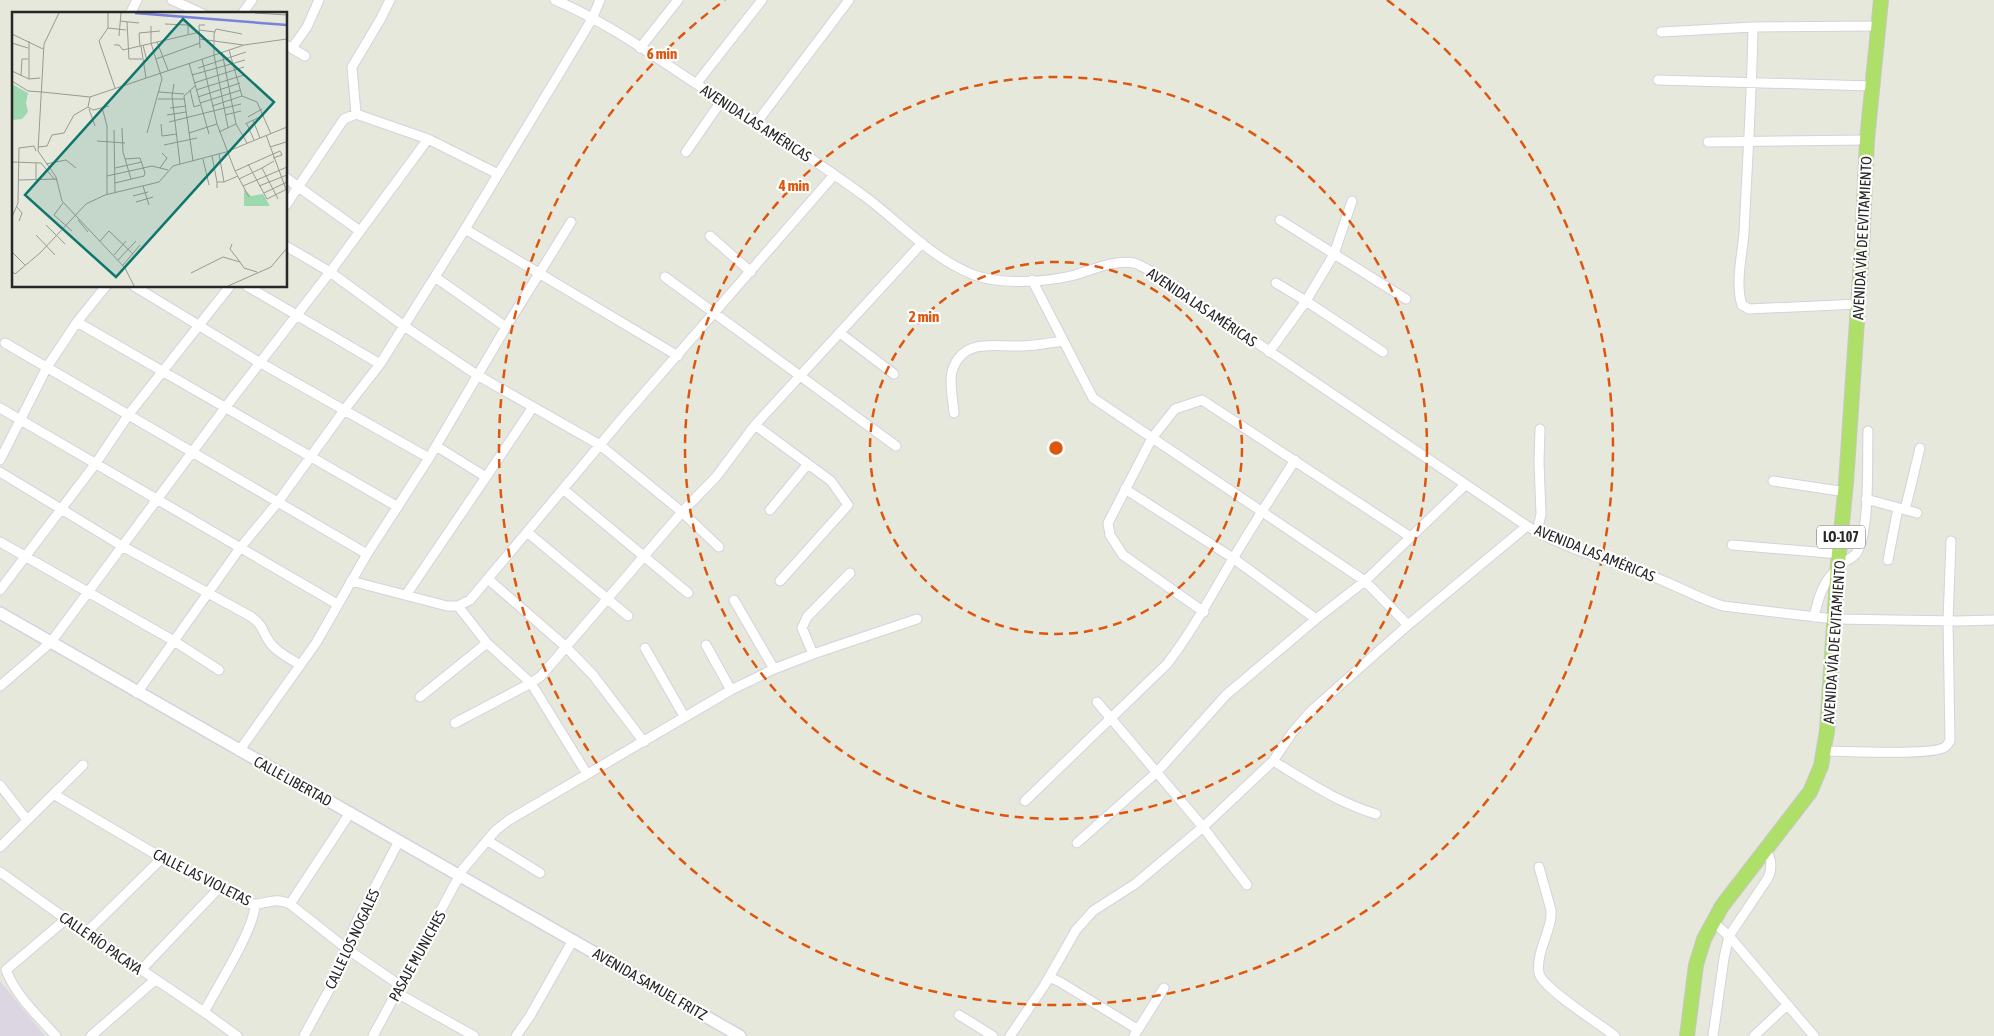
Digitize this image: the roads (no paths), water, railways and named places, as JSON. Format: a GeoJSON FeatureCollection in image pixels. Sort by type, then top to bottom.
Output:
{"type":"FeatureCollection","features":[{"type":"Feature","properties":{"kind":"main road","name":"AVENIDA VÍA DE EVITAMIENTO"},"geometry":{"type":"LineString","coordinates":[[1687,1036],[1696,965],[1704,939],[1722,906],[1810,792],[1821,766],[1824,751],[1828,722],[1834,618],[1846,492],[1867,140],[1881,0]]}},
{"type":"Feature","properties":{"kind":"street"},"geometry":{"type":"LineString","coordinates":[[131,12],[137,0]]}},
{"type":"Feature","properties":{"kind":"street"},"geometry":{"type":"LineString","coordinates":[[172,0],[195,12]]}},
{"type":"Feature","properties":{"kind":"street"},"geometry":{"type":"LineString","coordinates":[[243,12],[252,0]]}},
{"type":"Feature","properties":{"kind":"street"},"geometry":{"type":"LineString","coordinates":[[305,56],[289,47],[307,27],[319,0]]}},
{"type":"Feature","properties":{"kind":"street"},"geometry":{"type":"LineString","coordinates":[[356,114],[352,67],[390,0]]}},
{"type":"Feature","properties":{"kind":"street","name":"AVENIDA LAS AMÉRICAS"},"geometry":{"type":"LineString","coordinates":[[555,0],[592,19],[640,48],[756,122],[867,198],[922,243],[947,260],[975,275],[1002,280],[1032,280],[1072,276],[1115,264],[1134,263],[1154,273],[1527,526],[1590,555],[1666,582],[1709,602],[1723,606],[1814,617],[1948,621],[1994,620]]}},
{"type":"Feature","properties":{"kind":"street"},"geometry":{"type":"LineString","coordinates":[[137,693],[240,548],[278,502],[380,364],[465,229],[592,19],[600,0]]}},
{"type":"Feature","properties":{"kind":"street"},"geometry":{"type":"LineString","coordinates":[[640,48],[678,0]]}},
{"type":"Feature","properties":{"kind":"street"},"geometry":{"type":"LineString","coordinates":[[696,84],[762,0]]}},
{"type":"Feature","properties":{"kind":"street"},"geometry":{"type":"LineString","coordinates":[[756,122],[849,0]]}},
{"type":"Feature","properties":{"kind":"street"},"geometry":{"type":"LineString","coordinates":[[1661,32],[1754,27],[1879,26]]}},
{"type":"Feature","properties":{"kind":"street"},"geometry":{"type":"LineString","coordinates":[[1754,27],[1741,266],[1740,298],[1742,305],[1749,308],[1858,304]]}},
{"type":"Feature","properties":{"kind":"street"},"geometry":{"type":"LineString","coordinates":[[1658,80],[1872,86]]}},
{"type":"Feature","properties":{"kind":"street"},"geometry":{"type":"LineString","coordinates":[[686,152],[722,100]]}},
{"type":"Feature","properties":{"kind":"street"},"geometry":{"type":"LineString","coordinates":[[288,202],[344,119],[356,114],[428,139],[498,174]]}},
{"type":"Feature","properties":{"kind":"street"},"geometry":{"type":"LineString","coordinates":[[0,686],[50,642],[296,314],[330,272],[428,139]]}},
{"type":"Feature","properties":{"kind":"street"},"geometry":{"type":"LineString","coordinates":[[1708,142],[1867,140]]}},
{"type":"Feature","properties":{"kind":"street"},"geometry":{"type":"LineString","coordinates":[[351,581],[458,606],[470,600],[600,445],[834,175]]}},
{"type":"Feature","properties":{"kind":"street"},"geometry":{"type":"LineString","coordinates":[[288,179],[360,231]]}},
{"type":"Feature","properties":{"kind":"street"},"geometry":{"type":"LineString","coordinates":[[1269,352],[1306,301],[1334,254],[1352,201]]}},
{"type":"Feature","properties":{"kind":"street"},"geometry":{"type":"LineString","coordinates":[[1280,220],[1406,299]]}},
{"type":"Feature","properties":{"kind":"street"},"geometry":{"type":"LineString","coordinates":[[239,751],[316,643],[366,554],[429,458],[506,327],[571,222]]}},
{"type":"Feature","properties":{"kind":"street"},"geometry":{"type":"LineString","coordinates":[[465,229],[678,356]]}},
{"type":"Feature","properties":{"kind":"street"},"geometry":{"type":"LineString","coordinates":[[710,236],[751,272]]}},
{"type":"Feature","properties":{"kind":"street"},"geometry":{"type":"LineString","coordinates":[[455,723],[541,676],[682,512],[716,477],[755,425],[922,243]]}},
{"type":"Feature","properties":{"kind":"street"},"geometry":{"type":"LineString","coordinates":[[288,247],[330,272],[404,326],[478,375],[600,445],[682,512],[719,547]]}},
{"type":"Feature","properties":{"kind":"street"},"geometry":{"type":"LineString","coordinates":[[434,277],[506,327]]}},
{"type":"Feature","properties":{"kind":"street"},"geometry":{"type":"LineString","coordinates":[[665,277],[896,446]]}},
{"type":"Feature","properties":{"kind":"street"},"geometry":{"type":"LineString","coordinates":[[1032,280],[1092,398],[1364,581],[1408,624]]}},
{"type":"Feature","properties":{"kind":"street"},"geometry":{"type":"LineString","coordinates":[[1276,283],[1383,352]]}},
{"type":"Feature","properties":{"kind":"street"},"geometry":{"type":"LineString","coordinates":[[0,460],[47,367],[77,322],[104,288]]}},
{"type":"Feature","properties":{"kind":"street"},"geometry":{"type":"LineString","coordinates":[[137,288],[260,362],[429,458]]}},
{"type":"Feature","properties":{"kind":"street"},"geometry":{"type":"LineString","coordinates":[[0,590],[96,463],[129,414],[228,288]]}},
{"type":"Feature","properties":{"kind":"street"},"geometry":{"type":"LineString","coordinates":[[250,288],[380,364]]}},
{"type":"Feature","properties":{"kind":"street"},"geometry":{"type":"LineString","coordinates":[[77,322],[398,507]]}},
{"type":"Feature","properties":{"kind":"street"},"geometry":{"type":"LineString","coordinates":[[840,332],[894,374]]}},
{"type":"Feature","properties":{"kind":"street"},"geometry":{"type":"LineString","coordinates":[[954,413],[952,379],[954,366],[963,354],[976,346],[989,344],[1020,346],[1063,341]]}},
{"type":"Feature","properties":{"kind":"street"},"geometry":{"type":"LineString","coordinates":[[5,343],[366,554]]}},
{"type":"Feature","properties":{"kind":"street"},"geometry":{"type":"LineString","coordinates":[[1204,612],[1119,551],[1110,535],[1108,524],[1152,438],[1175,409],[1202,400],[1410,536]]}},
{"type":"Feature","properties":{"kind":"street"},"geometry":{"type":"LineString","coordinates":[[406,595],[533,407]]}},
{"type":"Feature","properties":{"kind":"street"},"geometry":{"type":"LineString","coordinates":[[0,408],[337,604]]}},
{"type":"Feature","properties":{"kind":"street"},"geometry":{"type":"LineString","coordinates":[[755,425],[832,482],[848,505],[780,581]]}},
{"type":"Feature","properties":{"kind":"street"},"geometry":{"type":"LineString","coordinates":[[1537,532],[1541,514],[1540,429]]}},
{"type":"Feature","properties":{"kind":"street"},"geometry":{"type":"LineString","coordinates":[[1732,545],[1839,562],[1846,561],[1859,549],[1862,536],[1866,499],[1868,431]]}},
{"type":"Feature","properties":{"kind":"street"},"geometry":{"type":"LineString","coordinates":[[436,446],[486,477]]}},
{"type":"Feature","properties":{"kind":"street"},"geometry":{"type":"LineString","coordinates":[[1888,560],[1901,509],[1920,448]]}},
{"type":"Feature","properties":{"kind":"street"},"geometry":{"type":"LineString","coordinates":[[1024,801],[1167,664],[1204,612],[1233,558],[1295,460]]}},
{"type":"Feature","properties":{"kind":"street"},"geometry":{"type":"LineString","coordinates":[[770,510],[807,465]]}},
{"type":"Feature","properties":{"kind":"street"},"geometry":{"type":"LineString","coordinates":[[0,472],[122,546],[259,622],[270,643],[300,665]]}},
{"type":"Feature","properties":{"kind":"street"},"geometry":{"type":"LineString","coordinates":[[1773,481],[1846,492]]}},
{"type":"Feature","properties":{"kind":"street"},"geometry":{"type":"LineString","coordinates":[[1077,843],[1157,772],[1226,695],[1364,581],[1465,485]]}},
{"type":"Feature","properties":{"kind":"street"},"geometry":{"type":"LineString","coordinates":[[563,489],[688,593]]}},
{"type":"Feature","properties":{"kind":"street"},"geometry":{"type":"LineString","coordinates":[[1125,489],[1233,558],[1316,619]]}},
{"type":"Feature","properties":{"kind":"street"},"geometry":{"type":"LineString","coordinates":[[1866,499],[1917,513]]}},
{"type":"Feature","properties":{"kind":"street"},"geometry":{"type":"LineString","coordinates":[[1010,1036],[1049,977],[1076,930],[1093,911],[1135,884],[1203,827],[1273,761],[1292,733],[1311,711],[1408,624],[1527,526]]}},
{"type":"Feature","properties":{"kind":"street"},"geometry":{"type":"LineString","coordinates":[[527,532],[628,616]]}},
{"type":"Feature","properties":{"kind":"street"},"geometry":{"type":"LineString","coordinates":[[1824,751],[1905,753],[1938,750],[1946,747],[1950,741],[1948,621],[1950,541]]}},
{"type":"Feature","properties":{"kind":"street"},"geometry":{"type":"LineString","coordinates":[[0,542],[174,641],[219,670]]}},
{"type":"Feature","properties":{"kind":"street"},"geometry":{"type":"LineString","coordinates":[[1814,617],[1827,580],[1839,562]]}},
{"type":"Feature","properties":{"kind":"street"},"geometry":{"type":"LineString","coordinates":[[813,654],[802,628],[807,617],[850,574]]}},
{"type":"Feature","properties":{"kind":"street"},"geometry":{"type":"LineString","coordinates":[[488,579],[565,646],[593,675],[644,742]]}},
{"type":"Feature","properties":{"kind":"street"},"geometry":{"type":"LineString","coordinates":[[734,600],[774,669]]}},
{"type":"Feature","properties":{"kind":"street"},"geometry":{"type":"LineString","coordinates":[[458,606],[487,643],[531,683],[587,774]]}},
{"type":"Feature","properties":{"kind":"street","name":"CALLE LIBERTAD"},"geometry":{"type":"LineString","coordinates":[[0,613],[137,693],[587,947]]}},
{"type":"Feature","properties":{"kind":"street","name":"PASAJE MUNICHES"},"geometry":{"type":"LineString","coordinates":[[373,1036],[461,876],[463,869],[496,830],[508,820],[731,690],[774,669],[813,654],[917,619]]}},
{"type":"Feature","properties":{"kind":"street"},"geometry":{"type":"LineString","coordinates":[[420,697],[487,643]]}},
{"type":"Feature","properties":{"kind":"street"},"geometry":{"type":"LineString","coordinates":[[706,645],[731,690]]}},
{"type":"Feature","properties":{"kind":"street"},"geometry":{"type":"LineString","coordinates":[[645,648],[684,716]]}},
{"type":"Feature","properties":{"kind":"street"},"geometry":{"type":"LineString","coordinates":[[1097,702],[1203,827],[1246,884]]}},
{"type":"Feature","properties":{"kind":"street"},"geometry":{"type":"LineString","coordinates":[[1273,761],[1326,794],[1351,806],[1376,814]]}},
{"type":"Feature","properties":{"kind":"street"},"geometry":{"type":"LineString","coordinates":[[0,846],[83,765]]}},
{"type":"Feature","properties":{"kind":"street"},"geometry":{"type":"LineString","coordinates":[[0,785],[27,820]]}},
{"type":"Feature","properties":{"kind":"street","name":"CALLE LAS VIOLETAS"},"geometry":{"type":"LineString","coordinates":[[54,795],[162,858],[218,888],[255,905],[280,900],[290,904]]}},
{"type":"Feature","properties":{"kind":"street"},"geometry":{"type":"LineString","coordinates":[[350,813],[290,904],[399,989],[474,1036]]}},
{"type":"Feature","properties":{"kind":"street"},"geometry":{"type":"LineString","coordinates":[[488,841],[540,873]]}},
{"type":"Feature","properties":{"kind":"street","name":"CALLE LOS NOGALES"},"geometry":{"type":"LineString","coordinates":[[304,1036],[336,977],[356,923],[399,842]]}},
{"type":"Feature","properties":{"kind":"street"},"geometry":{"type":"LineString","coordinates":[[1713,1036],[1729,936],[1772,869],[1771,860],[1766,849]]}},
{"type":"Feature","properties":{"kind":"street"},"geometry":{"type":"LineString","coordinates":[[86,933],[162,858]]}},
{"type":"Feature","properties":{"kind":"street"},"geometry":{"type":"LineString","coordinates":[[1539,868],[1551,916],[1540,956],[1539,974],[1544,982],[1558,995],[1615,1036]]}},
{"type":"Feature","properties":{"kind":"street","name":"CALLE RÍO PACAYA"},"geometry":{"type":"LineString","coordinates":[[0,872],[237,1036]]}},
{"type":"Feature","properties":{"kind":"street"},"geometry":{"type":"LineString","coordinates":[[140,970],[218,888]]}},
{"type":"Feature","properties":{"kind":"street"},"geometry":{"type":"LineString","coordinates":[[204,1012],[255,915],[255,905]]}},
{"type":"Feature","properties":{"kind":"street"},"geometry":{"type":"LineString","coordinates":[[56,1036],[20,995],[6,970],[66,919]]}},
{"type":"Feature","properties":{"kind":"street"},"geometry":{"type":"LineString","coordinates":[[1713,922],[1729,936],[1814,1036]]}},
{"type":"Feature","properties":{"kind":"street"},"geometry":{"type":"LineString","coordinates":[[516,1036],[530,1016],[573,940]]}},
{"type":"Feature","properties":{"kind":"street","name":"AVENIDA SAMUEL FRITZ"},"geometry":{"type":"LineString","coordinates":[[587,947],[740,1036]]}},
{"type":"Feature","properties":{"kind":"street"},"geometry":{"type":"LineString","coordinates":[[1049,977],[1060,982],[1136,1033],[1164,988]]}},
{"type":"Feature","properties":{"kind":"street"},"geometry":{"type":"LineString","coordinates":[[91,1036],[155,980]]}},
{"type":"Feature","properties":{"kind":"street"},"geometry":{"type":"LineString","coordinates":[[1754,1036],[1787,1005]]}},
{"type":"Feature","properties":{"kind":"street"},"geometry":{"type":"LineString","coordinates":[[959,1015],[993,1036]]}},
{"type":"Feature","properties":{"kind":"street"},"geometry":{"type":"LineString","coordinates":[[453,1036],[459,1027]]}}]}
